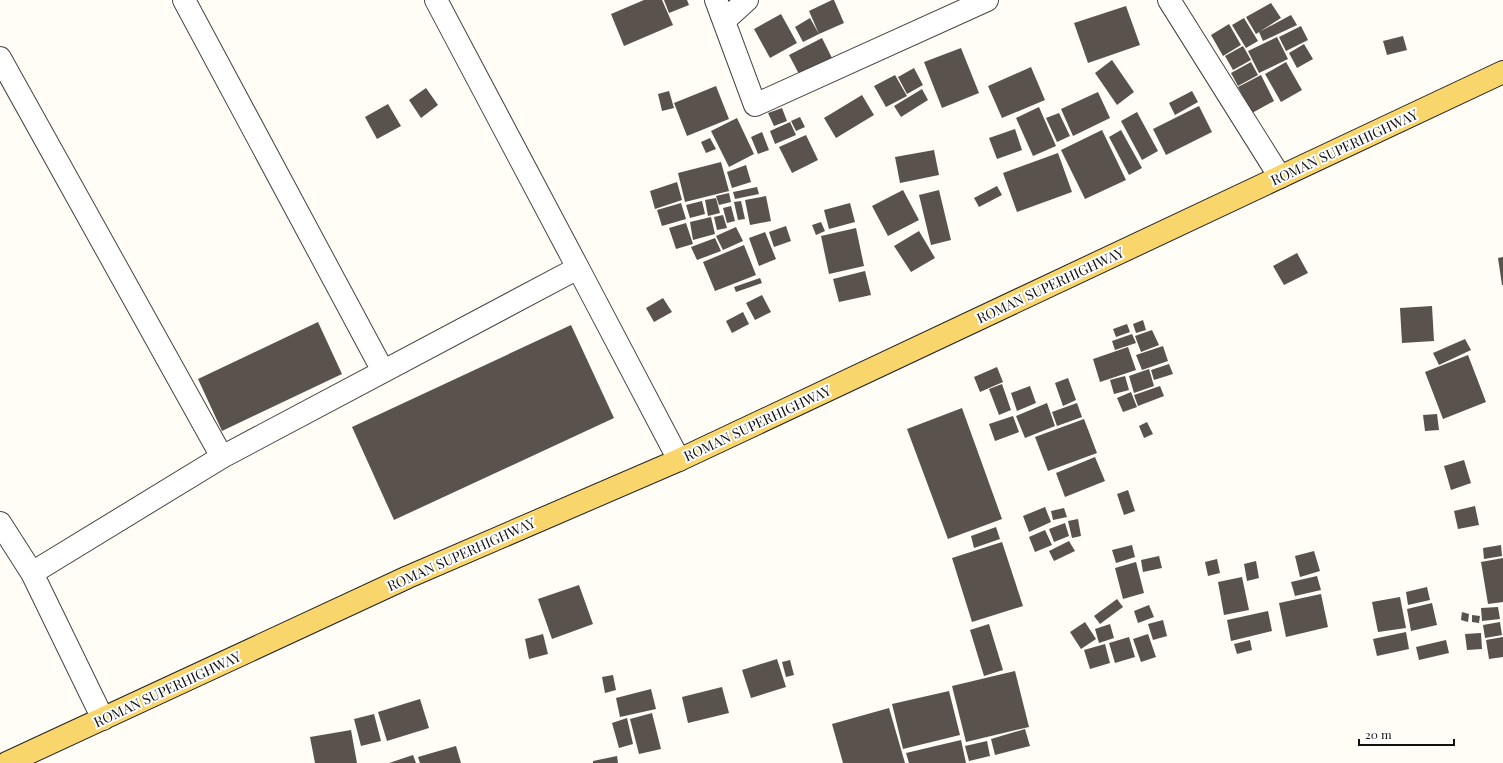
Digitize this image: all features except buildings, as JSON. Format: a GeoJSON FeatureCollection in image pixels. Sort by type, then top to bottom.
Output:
{"type":"FeatureCollection","features":[{"type":"Feature","properties":{"kind":"main road","name":"ROMAN SUPERHIGHWAY"},"geometry":{"type":"LineString","coordinates":[[6,763],[408,577],[678,460],[1503,72]]}},
{"type":"Feature","properties":{"kind":"street"},"geometry":{"type":"LineString","coordinates":[[184,0],[383,371]]}},
{"type":"Feature","properties":{"kind":"street"},"geometry":{"type":"LineString","coordinates":[[436,0],[678,460]]}},
{"type":"Feature","properties":{"kind":"street"},"geometry":{"type":"LineString","coordinates":[[716,0],[755,105],[986,0]]}},
{"type":"Feature","properties":{"kind":"street"},"geometry":{"type":"LineString","coordinates":[[724,21],[747,0]]}},
{"type":"Feature","properties":{"kind":"street"},"geometry":{"type":"LineString","coordinates":[[1169,0],[1280,177]]}},
{"type":"Feature","properties":{"kind":"street"},"geometry":{"type":"LineString","coordinates":[[0,58],[222,457]]}},
{"type":"Feature","properties":{"kind":"street"},"geometry":{"type":"LineString","coordinates":[[32,573],[222,457],[578,268]]}},
{"type":"Feature","properties":{"kind":"street"},"geometry":{"type":"LineString","coordinates":[[0,523],[32,573],[103,719]]}}]}
